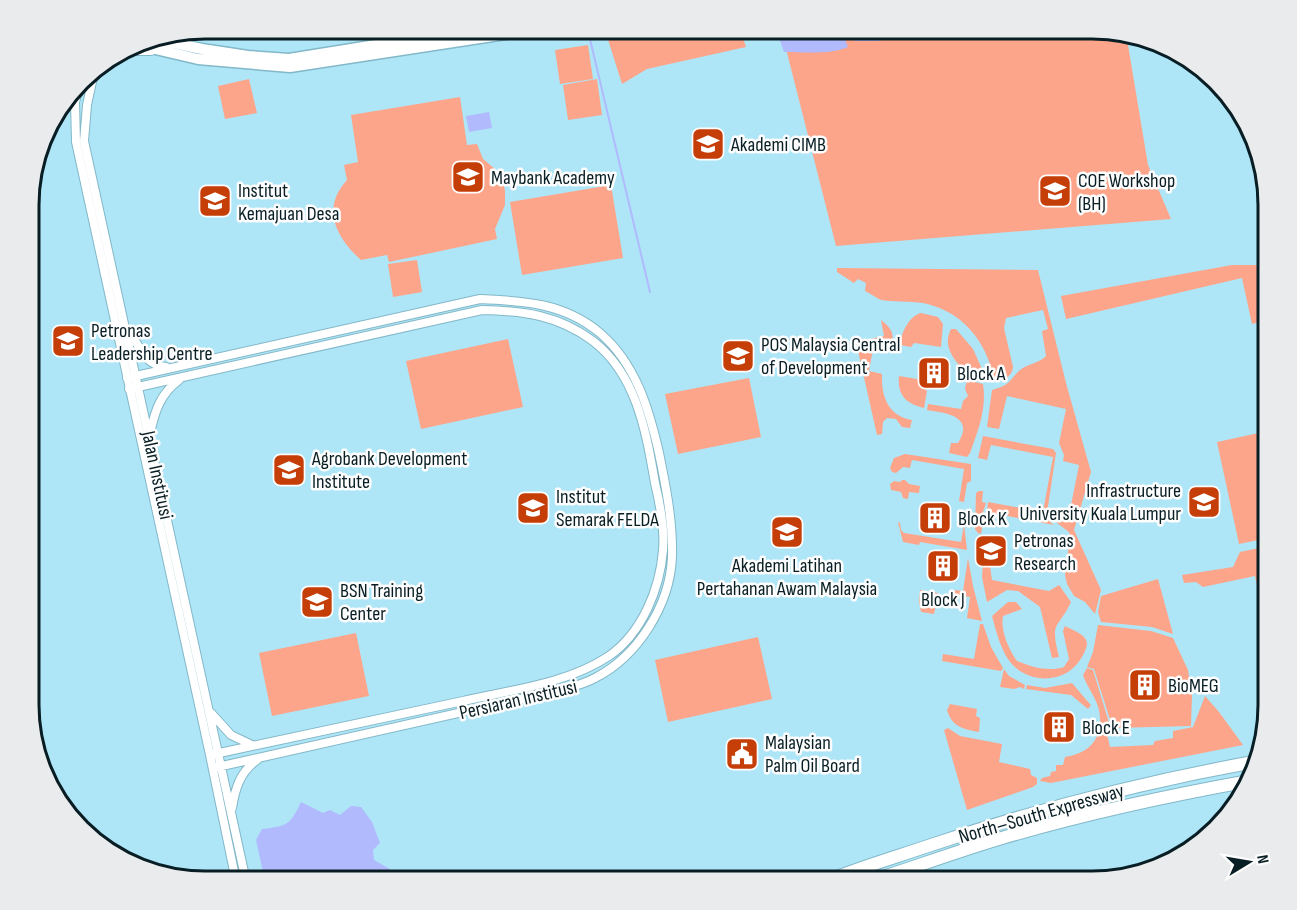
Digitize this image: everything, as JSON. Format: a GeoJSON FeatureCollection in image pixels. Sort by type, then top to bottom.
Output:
{"type":"FeatureCollection","features":[{"type":"Feature","properties":{"kind":"highway","name":"North–South Expressway"},"geometry":{"type":"LineString","coordinates":[[856,871],[998,822],[1075,801],[1194,773],[1247,763]]}},
{"type":"Feature","properties":{"kind":"highway","name":"North–South Expressway"},"geometry":{"type":"LineString","coordinates":[[902,871],[1002,838],[1070,820],[1238,783]]}},
{"type":"Feature","properties":{"kind":"main road"},"geometry":{"type":"LineString","coordinates":[[172,42],[264,58],[290,59],[414,39]]}},
{"type":"Feature","properties":{"kind":"main road"},"geometry":{"type":"LineString","coordinates":[[153,48],[198,59],[290,67],[473,39]]}},
{"type":"Feature","properties":{"kind":"street"},"geometry":{"type":"LineString","coordinates":[[145,51],[164,51]]}},
{"type":"Feature","properties":{"kind":"street","name":"Jalan Institusi"},"geometry":{"type":"LineString","coordinates":[[92,84],[87,105],[84,141],[209,711],[214,754]]}},
{"type":"Feature","properties":{"kind":"street","name":"Jalan Institusi"},"geometry":{"type":"LineString","coordinates":[[75,103],[76,142],[129,389],[217,767],[234,871]]}},
{"type":"Feature","properties":{"kind":"street","name":"Persiaran Institusi"},"geometry":{"type":"LineString","coordinates":[[127,378],[480,299],[514,300],[547,305],[576,317],[599,333],[622,357],[639,385],[655,439],[671,529],[672,558],[664,595],[656,614],[633,648],[605,673],[580,685],[561,690],[217,767]]}},
{"type":"Feature","properties":{"kind":"street","name":"Persiaran Institusi"},"geometry":{"type":"LineString","coordinates":[[129,389],[482,310],[514,311],[547,316],[572,328],[605,352],[630,388],[639,409],[648,442],[663,530],[660,570],[648,609],[624,642],[611,655],[565,677],[214,754]]}},
{"type":"Feature","properties":{"kind":"street"},"geometry":{"type":"LineString","coordinates":[[125,324],[149,362],[157,366],[176,368]]}},
{"type":"Feature","properties":{"kind":"street"},"geometry":{"type":"LineString","coordinates":[[150,436],[160,398],[181,378]]}},
{"type":"Feature","properties":{"kind":"street"},"geometry":{"type":"LineString","coordinates":[[209,711],[231,735],[239,741],[254,746]]}},
{"type":"Feature","properties":{"kind":"street"},"geometry":{"type":"LineString","coordinates":[[231,813],[239,781],[251,764],[260,758]]}},
{"type":"Feature","properties":{"kind":"street","name":"Jalan Institusi"},"geometry":{"type":"LineString","coordinates":[[217,767],[231,813],[244,871]]}},
{"type":"Feature","properties":{"kind":"shaded area"},"geometry":{"type":"Polygon","coordinates":[[[608,39],[743,39],[746,47],[647,69],[622,84],[608,39]]]}},
{"type":"Feature","properties":{"kind":"shaded area"},"geometry":{"type":"Polygon","coordinates":[[[784,39],[1102,39],[1128,43],[1148,165],[1171,219],[836,246],[784,39]]]}},
{"type":"Feature","properties":{"kind":"shaded area"},"geometry":{"type":"Polygon","coordinates":[[[588,45],[593,79],[560,84],[555,50],[588,45]]]}},
{"type":"Feature","properties":{"kind":"shaded area"},"geometry":{"type":"Polygon","coordinates":[[[249,79],[257,113],[225,119],[218,86],[249,79]]]}},
{"type":"Feature","properties":{"kind":"shaded area"},"geometry":{"type":"Polygon","coordinates":[[[597,79],[602,115],[568,120],[563,85],[597,79]]]}},
{"type":"Feature","properties":{"kind":"shaded area"},"geometry":{"type":"Polygon","coordinates":[[[460,97],[467,145],[477,144],[483,159],[495,169],[503,181],[505,205],[495,229],[497,239],[389,262],[387,255],[361,260],[339,232],[333,212],[339,191],[347,180],[344,165],[358,162],[351,115],[460,97]]]}},
{"type":"Feature","properties":{"kind":"shaded area"},"geometry":{"type":"Polygon","coordinates":[[[611,185],[623,258],[522,275],[510,202],[611,185]]]}},
{"type":"Feature","properties":{"kind":"shaded area"},"geometry":{"type":"Polygon","coordinates":[[[417,260],[422,292],[393,297],[388,264],[417,260]]]}},
{"type":"Feature","properties":{"kind":"shaded area"},"geometry":{"type":"Polygon","coordinates":[[[1232,265],[1258,265],[1258,322],[1252,324],[1242,278],[1066,319],[1061,296],[1232,265]]]}},
{"type":"Feature","properties":{"kind":"shaded area"},"geometry":{"type":"Polygon","coordinates":[[[837,268],[1038,270],[1091,472],[1074,530],[1101,590],[1095,614],[1085,602],[1074,596],[1067,584],[1065,575],[1070,535],[1057,523],[1057,517],[1068,520],[1079,465],[1063,461],[1064,455],[1059,443],[1066,409],[1007,396],[999,429],[987,427],[992,390],[1006,384],[1020,370],[1046,356],[1042,331],[1048,329],[1043,310],[1006,318],[1004,328],[1013,367],[1007,378],[994,379],[985,352],[970,329],[960,320],[937,307],[923,303],[881,300],[865,291],[866,283],[858,279],[854,283],[837,272],[837,268]]]}},
{"type":"Feature","properties":{"kind":"shaded area"},"geometry":{"type":"Polygon","coordinates":[[[921,313],[938,317],[943,324],[941,347],[914,343],[911,347],[900,345],[906,326],[921,313]]]}},
{"type":"Feature","properties":{"kind":"shaded area"},"geometry":{"type":"Polygon","coordinates":[[[881,320],[892,333],[891,351],[873,349],[869,371],[882,374],[883,390],[888,404],[897,414],[912,420],[910,428],[902,427],[896,419],[887,418],[883,422],[882,434],[877,435],[856,342],[884,336],[881,320]]]}},
{"type":"Feature","properties":{"kind":"shaded area"},"geometry":{"type":"Polygon","coordinates":[[[951,329],[956,329],[973,349],[982,369],[978,374],[964,372],[953,357],[948,341],[951,329]]]}},
{"type":"Feature","properties":{"kind":"shaded area"},"geometry":{"type":"Polygon","coordinates":[[[508,339],[523,407],[421,429],[406,361],[508,339]]]}},
{"type":"Feature","properties":{"kind":"shaded area"},"geometry":{"type":"Polygon","coordinates":[[[899,376],[917,379],[927,391],[924,408],[904,398],[900,389],[899,376]]]}},
{"type":"Feature","properties":{"kind":"shaded area"},"geometry":{"type":"Polygon","coordinates":[[[749,378],[761,437],[678,454],[665,394],[749,378]]]}},
{"type":"Feature","properties":{"kind":"shaded area"},"geometry":{"type":"Polygon","coordinates":[[[967,380],[983,384],[984,402],[981,419],[967,457],[949,453],[951,443],[958,443],[962,434],[961,421],[950,415],[927,410],[928,404],[961,409],[963,401],[968,396],[965,389],[967,380]]]}},
{"type":"Feature","properties":{"kind":"shaded area"},"geometry":{"type":"Polygon","coordinates":[[[1258,433],[1258,540],[1239,544],[1217,442],[1258,433]]]}},
{"type":"Feature","properties":{"kind":"shaded area"},"geometry":{"type":"Polygon","coordinates":[[[983,436],[1053,449],[1056,453],[1047,513],[1050,522],[1054,525],[987,512],[988,502],[1043,512],[1053,457],[991,445],[987,460],[978,458],[983,436]]]}},
{"type":"Feature","properties":{"kind":"shaded area"},"geometry":{"type":"Polygon","coordinates":[[[905,454],[971,464],[971,481],[967,483],[964,502],[959,501],[964,469],[912,460],[910,468],[903,467],[896,473],[892,472],[890,468],[894,458],[905,454]]]}},
{"type":"Feature","properties":{"kind":"shaded area"},"geometry":{"type":"Polygon","coordinates":[[[902,480],[920,486],[919,493],[909,492],[908,499],[903,498],[901,492],[891,490],[890,484],[902,480]]]}},
{"type":"Feature","properties":{"kind":"shaded area"},"geometry":{"type":"Polygon","coordinates":[[[983,491],[982,502],[986,503],[982,515],[984,516],[981,534],[975,529],[976,493],[983,491]]]}},
{"type":"Feature","properties":{"kind":"shaded area"},"geometry":{"type":"Polygon","coordinates":[[[898,522],[904,533],[961,542],[964,524],[967,550],[920,542],[919,545],[903,542],[898,522]]]}},
{"type":"Feature","properties":{"kind":"shaded area"},"geometry":{"type":"Polygon","coordinates":[[[1258,548],[1258,589],[1255,576],[1203,587],[1196,582],[1184,583],[1182,575],[1233,567],[1240,552],[1258,548]]]}},
{"type":"Feature","properties":{"kind":"shaded area"},"geometry":{"type":"Polygon","coordinates":[[[968,558],[982,621],[967,618],[970,597],[954,595],[955,590],[963,591],[968,558]]]}},
{"type":"Feature","properties":{"kind":"shaded area"},"geometry":{"type":"Polygon","coordinates":[[[989,560],[992,580],[1049,591],[1059,585],[1071,602],[1056,626],[1055,637],[1059,657],[1052,658],[1040,607],[1018,591],[1007,590],[987,602],[982,577],[983,561],[989,560]]]}},
{"type":"Feature","properties":{"kind":"shaded area"},"geometry":{"type":"Polygon","coordinates":[[[1158,579],[1173,634],[1152,627],[1101,622],[1098,612],[1101,596],[1158,579]]]}},
{"type":"Feature","properties":{"kind":"shaded area"},"geometry":{"type":"Polygon","coordinates":[[[920,590],[938,593],[934,614],[921,612],[920,590]]]}},
{"type":"Feature","properties":{"kind":"shaded area"},"geometry":{"type":"Polygon","coordinates":[[[1008,602],[1016,602],[1022,609],[1003,616],[1002,622],[1006,640],[1017,661],[1040,668],[1064,667],[1069,659],[1063,631],[1065,626],[1081,635],[1087,643],[1086,650],[1073,668],[1056,677],[1037,678],[1027,675],[1011,663],[1002,647],[992,616],[1008,602]]]}},
{"type":"Feature","properties":{"kind":"shaded area"},"geometry":{"type":"Polygon","coordinates":[[[980,624],[983,624],[991,647],[1003,668],[1001,671],[942,661],[943,654],[974,659],[980,624]]]}},
{"type":"Feature","properties":{"kind":"shaded area","name":"BioMEG"},"geometry":{"type":"Polygon","coordinates":[[[1098,625],[1151,631],[1173,638],[1188,670],[1192,695],[1191,726],[1115,728],[1111,723],[1094,669],[1087,667],[1093,652],[1098,625]]]}},
{"type":"Feature","properties":{"kind":"shaded area"},"geometry":{"type":"Polygon","coordinates":[[[356,633],[369,696],[272,716],[259,653],[356,633]]]}},
{"type":"Feature","properties":{"kind":"shaded area"},"geometry":{"type":"Polygon","coordinates":[[[758,637],[772,699],[668,722],[655,660],[758,637]]]}},
{"type":"Feature","properties":{"kind":"shaded area"},"geometry":{"type":"Polygon","coordinates":[[[1087,668],[1093,670],[1110,726],[1107,734],[1110,747],[1153,745],[1155,741],[1173,738],[1173,731],[1193,727],[1205,696],[1243,745],[1051,783],[1040,781],[1050,776],[1051,772],[1056,771],[1056,765],[1063,765],[1065,757],[1082,752],[1089,747],[1097,736],[1099,710],[1083,675],[1087,668]]]}},
{"type":"Feature","properties":{"kind":"shaded area"},"geometry":{"type":"Polygon","coordinates":[[[1004,669],[1009,676],[1025,685],[1024,689],[1000,687],[1004,669]]]}},
{"type":"Feature","properties":{"kind":"shaded area"},"geometry":{"type":"Polygon","coordinates":[[[1072,683],[1091,705],[1088,709],[1071,695],[1026,689],[1027,685],[1045,688],[1072,683]]]}},
{"type":"Feature","properties":{"kind":"shaded area"},"geometry":{"type":"Polygon","coordinates":[[[950,704],[977,709],[976,716],[980,718],[979,732],[955,724],[947,710],[950,704]]]}},
{"type":"Feature","properties":{"kind":"shaded area"},"geometry":{"type":"Polygon","coordinates":[[[948,728],[960,736],[1002,744],[999,762],[1030,769],[1031,775],[1037,778],[1037,784],[967,810],[944,730],[948,728]]]}},
{"type":"Feature","properties":{"kind":"water"},"geometry":{"type":"Polygon","coordinates":[[[779,39],[845,39],[848,47],[825,52],[784,52],[779,39]]]}},
{"type":"Feature","properties":{"kind":"water"},"geometry":{"type":"Polygon","coordinates":[[[854,39],[886,39],[878,41],[855,41],[854,39]]]}},
{"type":"Feature","properties":{"kind":"water"},"geometry":{"type":"Polygon","coordinates":[[[489,112],[492,128],[469,132],[466,116],[489,112]]]}},
{"type":"Feature","properties":{"kind":"water"},"geometry":{"type":"Polygon","coordinates":[[[301,802],[323,813],[330,810],[340,815],[351,806],[361,807],[372,822],[380,843],[373,850],[374,860],[390,869],[390,871],[263,871],[256,840],[262,829],[283,825],[294,816],[301,802]]]}},
{"type":"Feature","properties":{"kind":"waterway"},"geometry":{"type":"LineString","coordinates":[[590,39],[650,292]]}},
{"type":"Feature","properties":{"kind":"place","name":"Akademi CIMB"},"geometry":{"type":"Point","coordinates":[708,144]}},
{"type":"Feature","properties":{"kind":"place","name":"Maybank Academy"},"geometry":{"type":"Point","coordinates":[468,177]}},
{"type":"Feature","properties":{"kind":"place","name":"COE Workshop (BH)"},"geometry":{"type":"Point","coordinates":[1055,191]}},
{"type":"Feature","properties":{"kind":"place","name":"Institut Kemajuan Desa"},"geometry":{"type":"Point","coordinates":[215,201]}},
{"type":"Feature","properties":{"kind":"place","name":"Petronas Leadership Centre"},"geometry":{"type":"Point","coordinates":[68,341]}},
{"type":"Feature","properties":{"kind":"place","name":"POS Malaysia Central of Development"},"geometry":{"type":"Point","coordinates":[738,356]}},
{"type":"Feature","properties":{"kind":"place","name":"Block A"},"geometry":{"type":"Point","coordinates":[934,373]}},
{"type":"Feature","properties":{"kind":"place","name":"Agrobank Development Institute"},"geometry":{"type":"Point","coordinates":[289,470]}},
{"type":"Feature","properties":{"kind":"place","name":"Infrastructure University Kuala Lumpur"},"geometry":{"type":"Point","coordinates":[1204,502]}},
{"type":"Feature","properties":{"kind":"place","name":"Institut Semarak FELDA"},"geometry":{"type":"Point","coordinates":[533,508]}},
{"type":"Feature","properties":{"kind":"place","name":"Block K"},"geometry":{"type":"Point","coordinates":[935,518]}},
{"type":"Feature","properties":{"kind":"place","name":"Akademi Latihan Pertahanan Awam Malaysia"},"geometry":{"type":"Point","coordinates":[787,532]}},
{"type":"Feature","properties":{"kind":"place","name":"Petronas Research"},"geometry":{"type":"Point","coordinates":[991,551]}},
{"type":"Feature","properties":{"kind":"place","name":"Block J"},"geometry":{"type":"Point","coordinates":[943,566]}},
{"type":"Feature","properties":{"kind":"place","name":"BSN Training Center"},"geometry":{"type":"Point","coordinates":[317,602]}},
{"type":"Feature","properties":{"kind":"place","name":"BioMEG"},"geometry":{"type":"Point","coordinates":[1145,685]}},
{"type":"Feature","properties":{"kind":"place","name":"Block E"},"geometry":{"type":"Point","coordinates":[1059,727]}},
{"type":"Feature","properties":{"kind":"place","name":"Malaysian Palm Oil Board"},"geometry":{"type":"Point","coordinates":[742,754]}}]}
